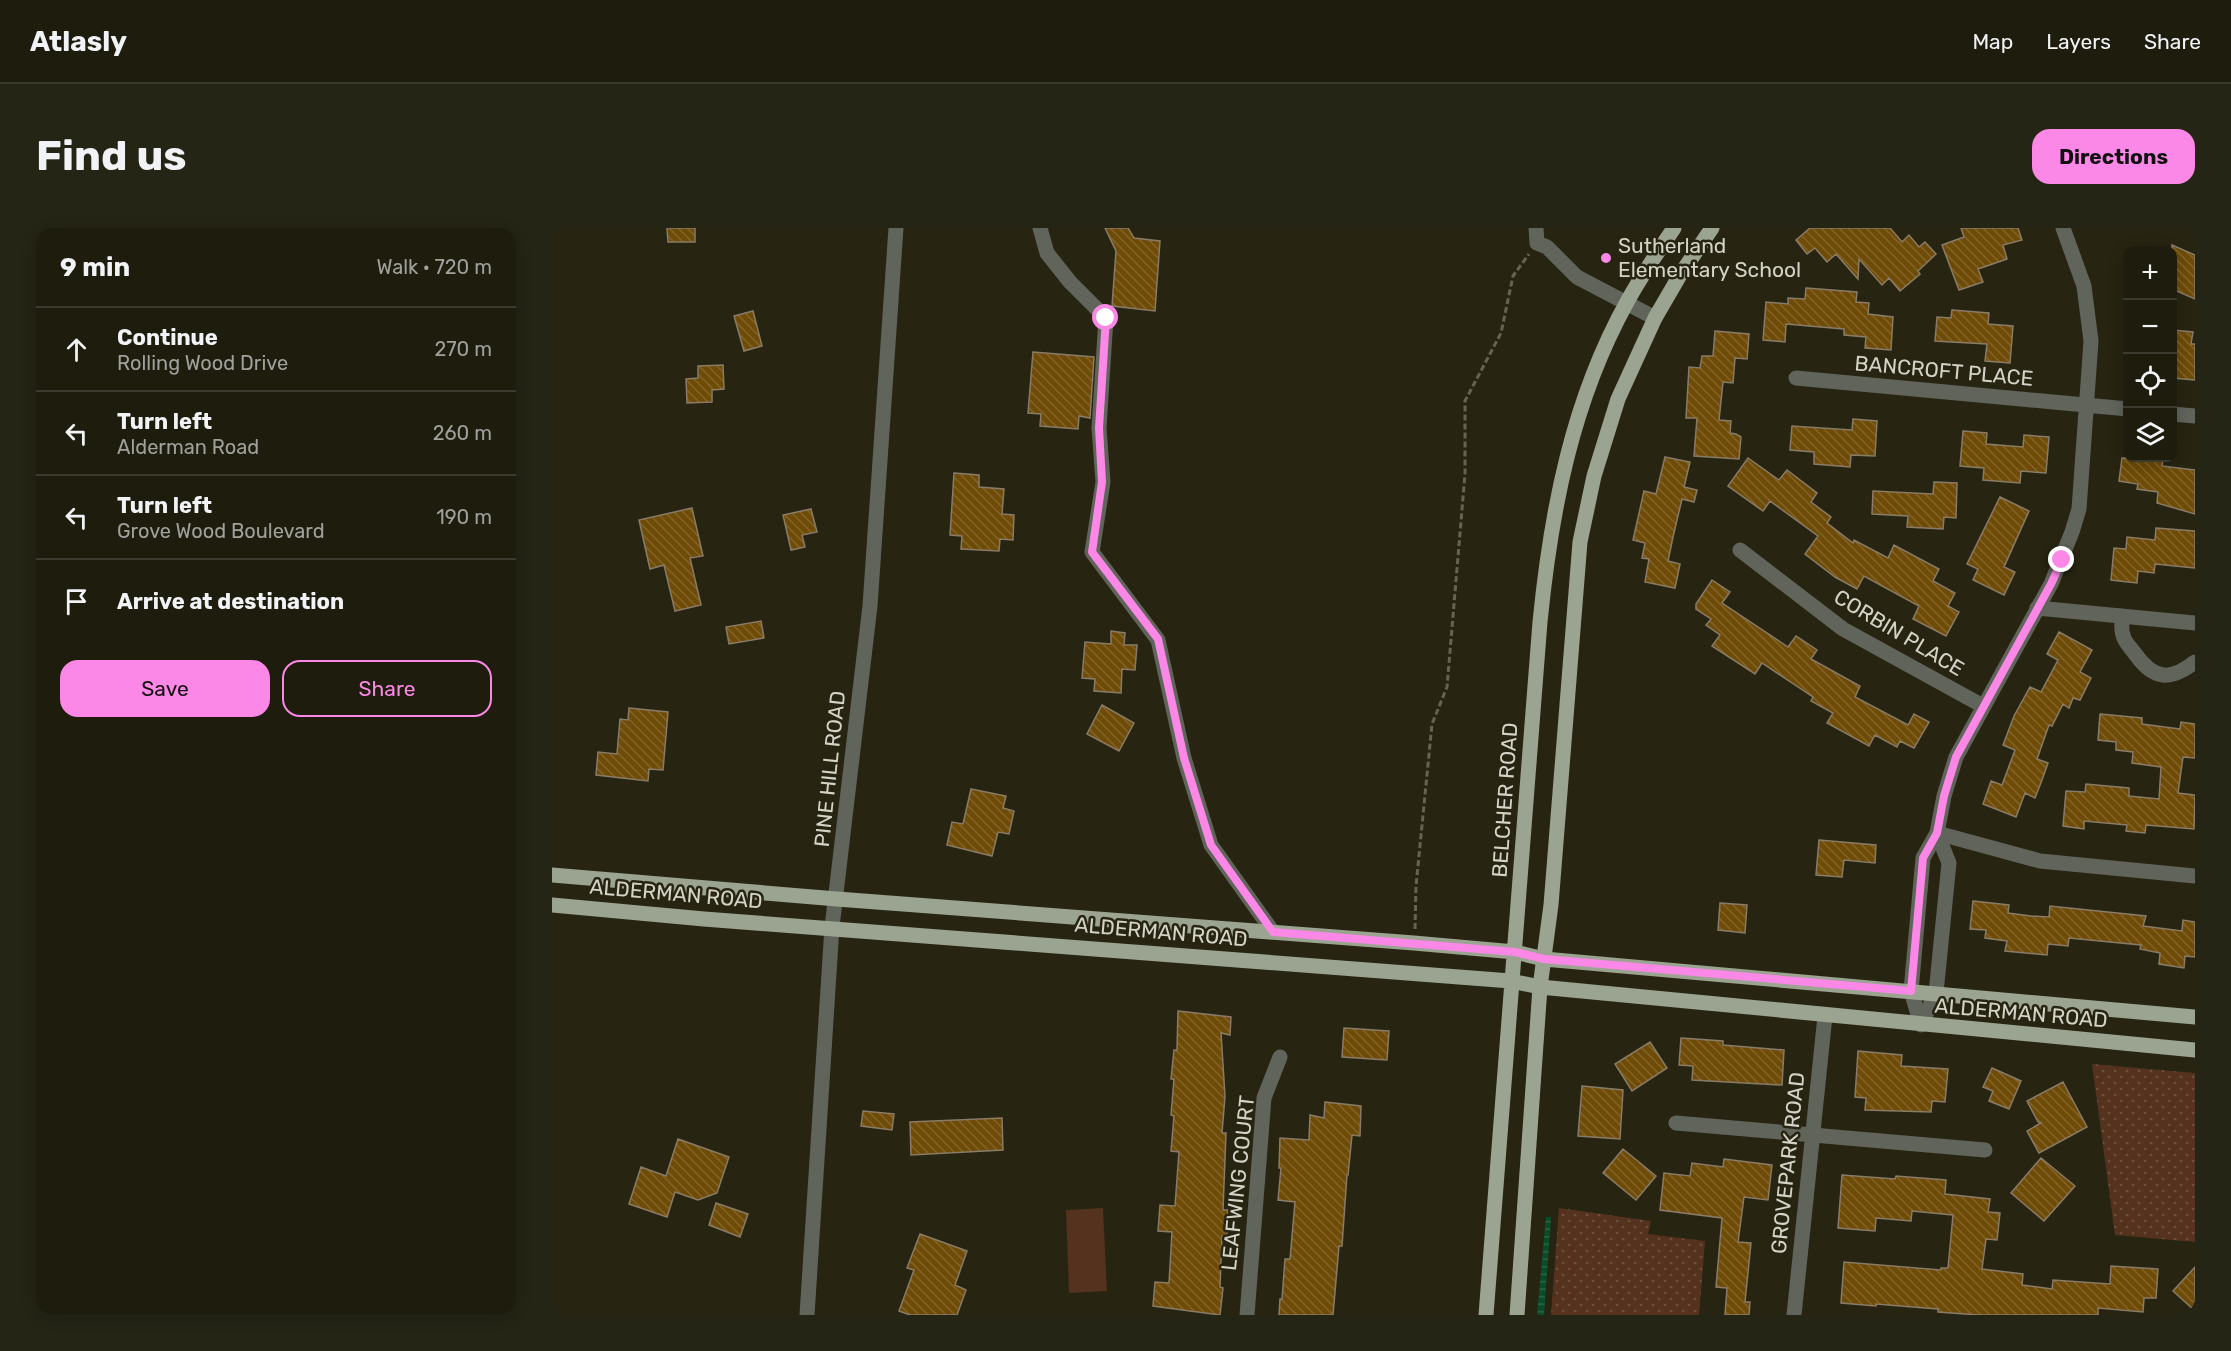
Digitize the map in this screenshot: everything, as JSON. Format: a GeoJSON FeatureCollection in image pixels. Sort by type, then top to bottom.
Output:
{"type":"FeatureCollection","features":[{"type":"Feature","properties":{"kind":"main road","name":"BELCHER ROAD"},"geometry":{"type":"LineString","coordinates":[[1485,1315],[1540,622],[1556,498],[1592,377],[1627,302],[1674,228]]}},
{"type":"Feature","properties":{"kind":"main road"},"geometry":{"type":"LineString","coordinates":[[1517,1315],[1540,987],[1551,905],[1580,542],[1594,476],[1618,399],[1655,318],[1680,275],[1712,228]]}},
{"type":"Feature","properties":{"kind":"main road","name":"ALDERMAN ROAD"},"geometry":{"type":"LineString","coordinates":[[552,875],[837,900],[1414,943],[1515,952],[1544,959],[2195,1017]]}},
{"type":"Feature","properties":{"kind":"main road","name":"ALDERMAN ROAD"},"geometry":{"type":"LineString","coordinates":[[552,905],[705,919],[1511,981],[1540,987],[1825,1016],[2195,1050]]}},
{"type":"Feature","properties":{"kind":"street","name":"PINE HILL ROAD"},"geometry":{"type":"LineString","coordinates":[[807,1315],[832,927],[870,606],[896,228]]}},
{"type":"Feature","properties":{"kind":"street"},"geometry":{"type":"LineString","coordinates":[[1040,228],[1047,253],[1070,282],[1106,318],[1099,428],[1102,482],[1092,552],[1158,639],[1184,758],[1211,845],[1273,932]]}},
{"type":"Feature","properties":{"kind":"street"},"geometry":{"type":"LineString","coordinates":[[1921,1025],[1911,991],[1923,858],[1937,833],[1944,796],[1956,757],[2051,584],[2062,560],[2079,509],[2091,341],[2084,286],[2065,229]]}},
{"type":"Feature","properties":{"kind":"street"},"geometry":{"type":"LineString","coordinates":[[1536,236],[1577,277],[1655,318]]}},
{"type":"Feature","properties":{"kind":"street","name":"BANCROFT PLACE"},"geometry":{"type":"LineString","coordinates":[[1796,378],[2123,409]]}},
{"type":"Feature","properties":{"kind":"street"},"geometry":{"type":"LineString","coordinates":[[2177,414],[2195,416]]}},
{"type":"Feature","properties":{"kind":"street","name":"CORBIN PLACE"},"geometry":{"type":"LineString","coordinates":[[1740,550],[1843,629],[1983,706]]}},
{"type":"Feature","properties":{"kind":"street"},"geometry":{"type":"LineString","coordinates":[[2037,608],[2195,623]]}},
{"type":"Feature","properties":{"kind":"street"},"geometry":{"type":"LineString","coordinates":[[2122,616],[2122,636],[2143,665],[2153,673],[2165,676],[2174,675],[2195,662]]}},
{"type":"Feature","properties":{"kind":"street"},"geometry":{"type":"LineString","coordinates":[[1937,833],[2040,861],[2195,876]]}},
{"type":"Feature","properties":{"kind":"street"},"geometry":{"type":"LineString","coordinates":[[1921,1025],[1936,993],[1949,863],[1937,833]]}},
{"type":"Feature","properties":{"kind":"street","name":"GROVEPARK ROAD"},"geometry":{"type":"LineString","coordinates":[[1794,1315],[1825,1016]]}},
{"type":"Feature","properties":{"kind":"street","name":"LEAFWING COURT"},"geometry":{"type":"LineString","coordinates":[[1247,1315],[1264,1098],[1281,1057]]}},
{"type":"Feature","properties":{"kind":"street"},"geometry":{"type":"LineString","coordinates":[[1676,1123],[1985,1150]]}},
{"type":"Feature","properties":{"kind":"path"},"geometry":{"type":"LineString","coordinates":[[1414,943],[1416,886],[1432,724],[1447,687],[1465,474],[1465,401],[1501,333],[1513,276],[1536,236]]}},
{"type":"Feature","properties":{"kind":"shaded area"},"geometry":{"type":"Polygon","coordinates":[[[2092,1064],[2195,1073],[2195,1242],[2115,1235],[2092,1064]]]}},
{"type":"Feature","properties":{"kind":"shaded area"},"geometry":{"type":"Polygon","coordinates":[[[1103,1208],[1107,1291],[1069,1293],[1066,1210],[1103,1208]]]}},
{"type":"Feature","properties":{"kind":"shaded area"},"geometry":{"type":"Polygon","coordinates":[[[1559,1208],[1651,1221],[1648,1234],[1705,1241],[1699,1315],[1551,1315],[1559,1208]]]}},
{"type":"Feature","properties":{"kind":"shaded area"},"geometry":{"type":"Polygon","coordinates":[[[1546,1217],[1551,1217],[1544,1315],[1537,1315],[1546,1217]]]}},
{"type":"Feature","properties":{"kind":"building"},"geometry":{"type":"Polygon","coordinates":[[[667,228],[695,228],[695,242],[668,242],[667,228]]]}},
{"type":"Feature","properties":{"kind":"building"},"geometry":{"type":"Polygon","coordinates":[[[1105,228],[1128,228],[1134,238],[1160,241],[1155,311],[1112,306],[1116,251],[1105,228]]]}},
{"type":"Feature","properties":{"kind":"building"},"geometry":{"type":"Polygon","coordinates":[[[1810,228],[1890,228],[1902,242],[1909,235],[1919,247],[1925,242],[1936,254],[1918,271],[1920,274],[1900,291],[1889,278],[1882,285],[1859,259],[1858,279],[1836,254],[1827,262],[1815,248],[1807,254],[1796,240],[1810,228]]]}},
{"type":"Feature","properties":{"kind":"building"},"geometry":{"type":"Polygon","coordinates":[[[1961,228],[2018,228],[2022,240],[2003,245],[2007,259],[1978,269],[1983,282],[1959,290],[1942,245],[1964,237],[1961,228]]]}},
{"type":"Feature","properties":{"kind":"building"},"geometry":{"type":"Polygon","coordinates":[[[2177,247],[2195,255],[2195,299],[2177,291],[2177,247]]]}},
{"type":"Feature","properties":{"kind":"building"},"geometry":{"type":"Polygon","coordinates":[[[1806,288],[1857,292],[1856,302],[1869,303],[1868,314],[1893,317],[1891,350],[1865,348],[1866,337],[1844,335],[1844,329],[1786,324],[1785,342],[1763,340],[1766,302],[1788,304],[1788,298],[1805,299],[1806,288]]]}},
{"type":"Feature","properties":{"kind":"building"},"geometry":{"type":"Polygon","coordinates":[[[1952,310],[1989,313],[1988,324],[2013,326],[2010,363],[1985,361],[1987,344],[1935,341],[1937,317],[1951,318],[1952,310]]]}},
{"type":"Feature","properties":{"kind":"building"},"geometry":{"type":"Polygon","coordinates":[[[753,311],[762,346],[744,351],[734,316],[753,311]]]}},
{"type":"Feature","properties":{"kind":"building"},"geometry":{"type":"Polygon","coordinates":[[[2177,330],[2193,332],[2191,344],[2195,344],[2195,380],[2177,378],[2177,330]]]}},
{"type":"Feature","properties":{"kind":"building"},"geometry":{"type":"Polygon","coordinates":[[[1715,331],[1749,334],[1747,359],[1735,358],[1733,383],[1723,382],[1719,420],[1731,421],[1730,433],[1741,437],[1739,459],[1694,456],[1697,418],[1686,418],[1689,367],[1700,368],[1702,356],[1713,356],[1715,331]]]}},
{"type":"Feature","properties":{"kind":"building"},"geometry":{"type":"Polygon","coordinates":[[[1033,352],[1094,357],[1090,418],[1079,416],[1078,429],[1040,426],[1041,414],[1028,413],[1033,352]]]}},
{"type":"Feature","properties":{"kind":"building"},"geometry":{"type":"Polygon","coordinates":[[[723,365],[724,389],[712,390],[712,402],[687,403],[686,379],[698,378],[698,366],[723,365]]]}},
{"type":"Feature","properties":{"kind":"building"},"geometry":{"type":"Polygon","coordinates":[[[1853,419],[1877,421],[1875,456],[1851,455],[1850,467],[1814,464],[1814,452],[1790,450],[1792,426],[1852,430],[1853,419]]]}},
{"type":"Feature","properties":{"kind":"building"},"geometry":{"type":"Polygon","coordinates":[[[1963,431],[1987,433],[1986,444],[2023,447],[2024,435],[2049,437],[2046,473],[2021,471],[2020,483],[1983,480],[1984,468],[1960,466],[1963,431]]]}},
{"type":"Feature","properties":{"kind":"building"},"geometry":{"type":"Polygon","coordinates":[[[1665,457],[1690,462],[1684,487],[1697,490],[1694,502],[1682,499],[1673,537],[1668,561],[1680,564],[1675,588],[1645,582],[1649,559],[1642,558],[1645,543],[1633,540],[1644,491],[1656,494],[1665,457]]]}},
{"type":"Feature","properties":{"kind":"building"},"geometry":{"type":"Polygon","coordinates":[[[1748,458],[1779,480],[1787,470],[1817,493],[1811,502],[1831,517],[1827,523],[1853,543],[1854,540],[1888,558],[1894,545],[1939,569],[1933,581],[1955,593],[1948,606],[1959,612],[1946,636],[1913,619],[1919,606],[1864,576],[1857,589],[1835,577],[1805,554],[1818,536],[1770,501],[1763,511],[1728,486],[1748,458]]]}},
{"type":"Feature","properties":{"kind":"building"},"geometry":{"type":"Polygon","coordinates":[[[2122,458],[2123,462],[2162,462],[2162,466],[2195,470],[2195,514],[2157,503],[2158,492],[2137,489],[2138,484],[2119,481],[2122,458]]]}},
{"type":"Feature","properties":{"kind":"building"},"geometry":{"type":"Polygon","coordinates":[[[954,473],[979,475],[979,487],[1004,489],[1002,514],[1014,515],[1013,540],[1000,539],[999,551],[961,549],[962,536],[950,535],[954,473]]]}},
{"type":"Feature","properties":{"kind":"building"},"geometry":{"type":"Polygon","coordinates":[[[1934,482],[1957,483],[1956,518],[1944,517],[1943,529],[1907,527],[1908,516],[1872,514],[1873,491],[1933,494],[1934,482]]]}},
{"type":"Feature","properties":{"kind":"building"},"geometry":{"type":"Polygon","coordinates":[[[2000,497],[2029,511],[2004,567],[2015,572],[2004,595],[1973,580],[1978,569],[1967,564],[2000,497]]]}},
{"type":"Feature","properties":{"kind":"building"},"geometry":{"type":"Polygon","coordinates":[[[692,508],[703,556],[690,558],[701,605],[675,611],[664,565],[650,569],[639,520],[692,508]]]}},
{"type":"Feature","properties":{"kind":"building"},"geometry":{"type":"Polygon","coordinates":[[[811,509],[817,532],[802,535],[805,547],[791,550],[783,515],[811,509]]]}},
{"type":"Feature","properties":{"kind":"building"},"geometry":{"type":"Polygon","coordinates":[[[2156,528],[2195,531],[2195,568],[2155,564],[2154,573],[2138,571],[2137,583],[2111,580],[2114,548],[2126,549],[2127,537],[2155,540],[2156,528]]]}},
{"type":"Feature","properties":{"kind":"building"},"geometry":{"type":"Polygon","coordinates":[[[1712,580],[1730,592],[1722,603],[1788,647],[1796,636],[1817,650],[1811,659],[1860,686],[1855,697],[1908,725],[1914,714],[1929,722],[1914,748],[1900,741],[1897,747],[1875,735],[1869,746],[1827,723],[1833,713],[1811,701],[1813,697],[1762,663],[1755,674],[1712,646],[1720,635],[1706,625],[1711,619],[1696,609],[1696,604],[1712,580]]]}},
{"type":"Feature","properties":{"kind":"building"},"geometry":{"type":"Polygon","coordinates":[[[761,621],[764,638],[729,644],[726,627],[761,621]]]}},
{"type":"Feature","properties":{"kind":"building"},"geometry":{"type":"Polygon","coordinates":[[[1111,631],[1125,633],[1124,645],[1137,645],[1135,670],[1122,669],[1121,693],[1094,691],[1095,679],[1082,678],[1085,642],[1111,644],[1111,631]]]}},
{"type":"Feature","properties":{"kind":"building"},"geometry":{"type":"Polygon","coordinates":[[[2059,632],[2092,650],[2080,672],[2091,678],[2080,700],[2073,698],[2069,708],[2063,704],[2052,726],[2049,725],[2037,759],[2048,763],[2042,780],[2035,798],[2025,793],[2016,817],[1983,804],[1991,781],[2002,785],[2015,750],[2003,745],[2014,716],[2030,687],[2041,692],[2058,660],[2047,654],[2059,632]]]}},
{"type":"Feature","properties":{"kind":"building"},"geometry":{"type":"Polygon","coordinates":[[[1102,705],[1134,723],[1119,751],[1087,734],[1102,705]]]}},
{"type":"Feature","properties":{"kind":"building"},"geometry":{"type":"Polygon","coordinates":[[[629,708],[668,712],[663,770],[649,769],[648,781],[596,775],[598,752],[617,754],[620,719],[628,720],[629,708]]]}},
{"type":"Feature","properties":{"kind":"building"},"geometry":{"type":"Polygon","coordinates":[[[2100,714],[2142,718],[2142,724],[2180,729],[2181,722],[2195,724],[2195,758],[2183,757],[2178,793],[2195,795],[2194,829],[2146,825],[2145,833],[2126,831],[2127,825],[2084,821],[2084,829],[2063,826],[2066,791],[2085,792],[2086,784],[2129,788],[2129,796],[2159,799],[2161,767],[2132,763],[2133,752],[2116,750],[2116,742],[2098,740],[2100,714]]]}},
{"type":"Feature","properties":{"kind":"building"},"geometry":{"type":"Polygon","coordinates":[[[971,789],[1006,796],[1003,808],[1014,811],[1009,834],[998,832],[992,856],[947,845],[952,822],[963,824],[971,789]]]}},
{"type":"Feature","properties":{"kind":"building"},"geometry":{"type":"Polygon","coordinates":[[[1819,840],[1876,845],[1875,863],[1844,860],[1842,877],[1816,875],[1819,840]]]}},
{"type":"Feature","properties":{"kind":"building"},"geometry":{"type":"Polygon","coordinates":[[[1973,901],[2009,905],[2008,913],[2031,916],[2049,917],[2050,906],[2146,916],[2143,926],[2182,931],[2183,920],[2195,922],[2195,957],[2185,956],[2184,968],[2159,964],[2160,953],[2140,949],[2141,945],[2069,938],[2068,946],[2048,944],[2047,955],[2005,951],[2007,941],[1985,938],[1986,930],[1970,929],[1973,901]]]}},
{"type":"Feature","properties":{"kind":"building"},"geometry":{"type":"Polygon","coordinates":[[[1720,903],[1747,905],[1745,933],[1718,930],[1720,903]]]}},
{"type":"Feature","properties":{"kind":"building"},"geometry":{"type":"Polygon","coordinates":[[[1178,1011],[1231,1017],[1230,1035],[1221,1033],[1225,1096],[1222,1133],[1226,1133],[1223,1210],[1228,1210],[1227,1237],[1222,1236],[1220,1287],[1223,1288],[1220,1315],[1153,1306],[1155,1282],[1169,1283],[1172,1232],[1158,1231],[1160,1205],[1175,1206],[1179,1152],[1171,1151],[1174,1079],[1171,1079],[1174,1050],[1177,1050],[1178,1011]]]}},
{"type":"Feature","properties":{"kind":"building"},"geometry":{"type":"Polygon","coordinates":[[[1344,1028],[1389,1031],[1387,1060],[1342,1057],[1344,1028]]]}},
{"type":"Feature","properties":{"kind":"building"},"geometry":{"type":"Polygon","coordinates":[[[1681,1038],[1723,1041],[1723,1045],[1784,1050],[1782,1085],[1692,1080],[1693,1066],[1679,1065],[1681,1038]]]}},
{"type":"Feature","properties":{"kind":"building"},"geometry":{"type":"Polygon","coordinates":[[[1650,1042],[1667,1068],[1632,1091],[1615,1064],[1650,1042]]]}},
{"type":"Feature","properties":{"kind":"building"},"geometry":{"type":"Polygon","coordinates":[[[1858,1051],[1902,1055],[1901,1066],[1948,1069],[1945,1102],[1932,1101],[1931,1112],[1865,1110],[1866,1098],[1855,1097],[1858,1051]]]}},
{"type":"Feature","properties":{"kind":"building"},"geometry":{"type":"Polygon","coordinates":[[[1992,1068],[2021,1081],[2009,1109],[1989,1101],[1993,1091],[1983,1087],[1992,1068]]]}},
{"type":"Feature","properties":{"kind":"building"},"geometry":{"type":"Polygon","coordinates":[[[2063,1082],[2087,1127],[2039,1153],[2027,1131],[2041,1123],[2038,1122],[2027,1101],[2063,1082]]]}},
{"type":"Feature","properties":{"kind":"building"},"geometry":{"type":"Polygon","coordinates":[[[1582,1086],[1623,1090],[1620,1139],[1578,1136],[1582,1086]]]}},
{"type":"Feature","properties":{"kind":"building"},"geometry":{"type":"Polygon","coordinates":[[[1325,1102],[1361,1106],[1360,1136],[1352,1135],[1333,1315],[1279,1315],[1285,1259],[1290,1259],[1295,1202],[1278,1200],[1281,1168],[1279,1168],[1280,1138],[1309,1140],[1310,1115],[1324,1118],[1325,1102]]]}},
{"type":"Feature","properties":{"kind":"building"},"geometry":{"type":"Polygon","coordinates":[[[863,1111],[894,1114],[892,1130],[861,1126],[863,1111]]]}},
{"type":"Feature","properties":{"kind":"building"},"geometry":{"type":"Polygon","coordinates":[[[1002,1118],[1003,1150],[911,1155],[910,1122],[1002,1118]]]}},
{"type":"Feature","properties":{"kind":"building"},"geometry":{"type":"Polygon","coordinates":[[[678,1139],[729,1157],[717,1193],[698,1200],[675,1192],[667,1217],[629,1204],[641,1167],[666,1176],[678,1139]]]}},
{"type":"Feature","properties":{"kind":"building"},"geometry":{"type":"Polygon","coordinates":[[[1623,1149],[1656,1176],[1636,1200],[1603,1173],[1623,1149]]]}},
{"type":"Feature","properties":{"kind":"building"},"geometry":{"type":"Polygon","coordinates":[[[2041,1158],[2075,1186],[2044,1221],[2011,1193],[2041,1158]]]}},
{"type":"Feature","properties":{"kind":"building"},"geometry":{"type":"Polygon","coordinates":[[[1724,1159],[1772,1165],[1768,1200],[1744,1197],[1738,1242],[1751,1243],[1745,1302],[1750,1302],[1749,1315],[1725,1315],[1727,1288],[1716,1287],[1722,1218],[1660,1210],[1664,1173],[1690,1176],[1692,1163],[1723,1167],[1724,1159]]]}},
{"type":"Feature","properties":{"kind":"building"},"geometry":{"type":"Polygon","coordinates":[[[1842,1175],[1946,1180],[1945,1194],[1990,1199],[1988,1212],[2000,1213],[1997,1240],[1986,1239],[1982,1269],[2023,1274],[2022,1285],[2052,1289],[2053,1280],[2110,1284],[2111,1266],[2158,1269],[2156,1298],[2144,1298],[2143,1312],[2098,1308],[2098,1315],[1979,1315],[1938,1312],[1938,1309],[1841,1303],[1844,1262],[1941,1270],[1941,1268],[1948,1268],[1953,1215],[1912,1211],[1911,1221],[1876,1218],[1875,1231],[1838,1228],[1842,1175]]]}},
{"type":"Feature","properties":{"kind":"building"},"geometry":{"type":"Polygon","coordinates":[[[716,1203],[748,1214],[740,1237],[709,1225],[716,1203]]]}},
{"type":"Feature","properties":{"kind":"building"},"geometry":{"type":"Polygon","coordinates":[[[920,1234],[967,1251],[955,1285],[966,1290],[957,1315],[910,1315],[899,1311],[914,1270],[907,1268],[920,1234]]]}},
{"type":"Feature","properties":{"kind":"building"},"geometry":{"type":"Polygon","coordinates":[[[2195,1267],[2195,1311],[2173,1291],[2195,1267]]]}},
{"type":"Feature","properties":{"kind":"place","name":"Sutherland Elementary School"},"geometry":{"type":"Point","coordinates":[1606,258]}},
{"type":"Feature","properties":{"kind":"route"},"geometry":{"type":"LineString","coordinates":[[1106,318],[1099,428],[1102,482],[1092,552],[1158,639],[1184,758],[1211,845],[1273,932],[1515,952],[1544,959],[1911,991],[1923,858],[1937,833],[1944,796],[1956,757],[2062,560]]}}]}
